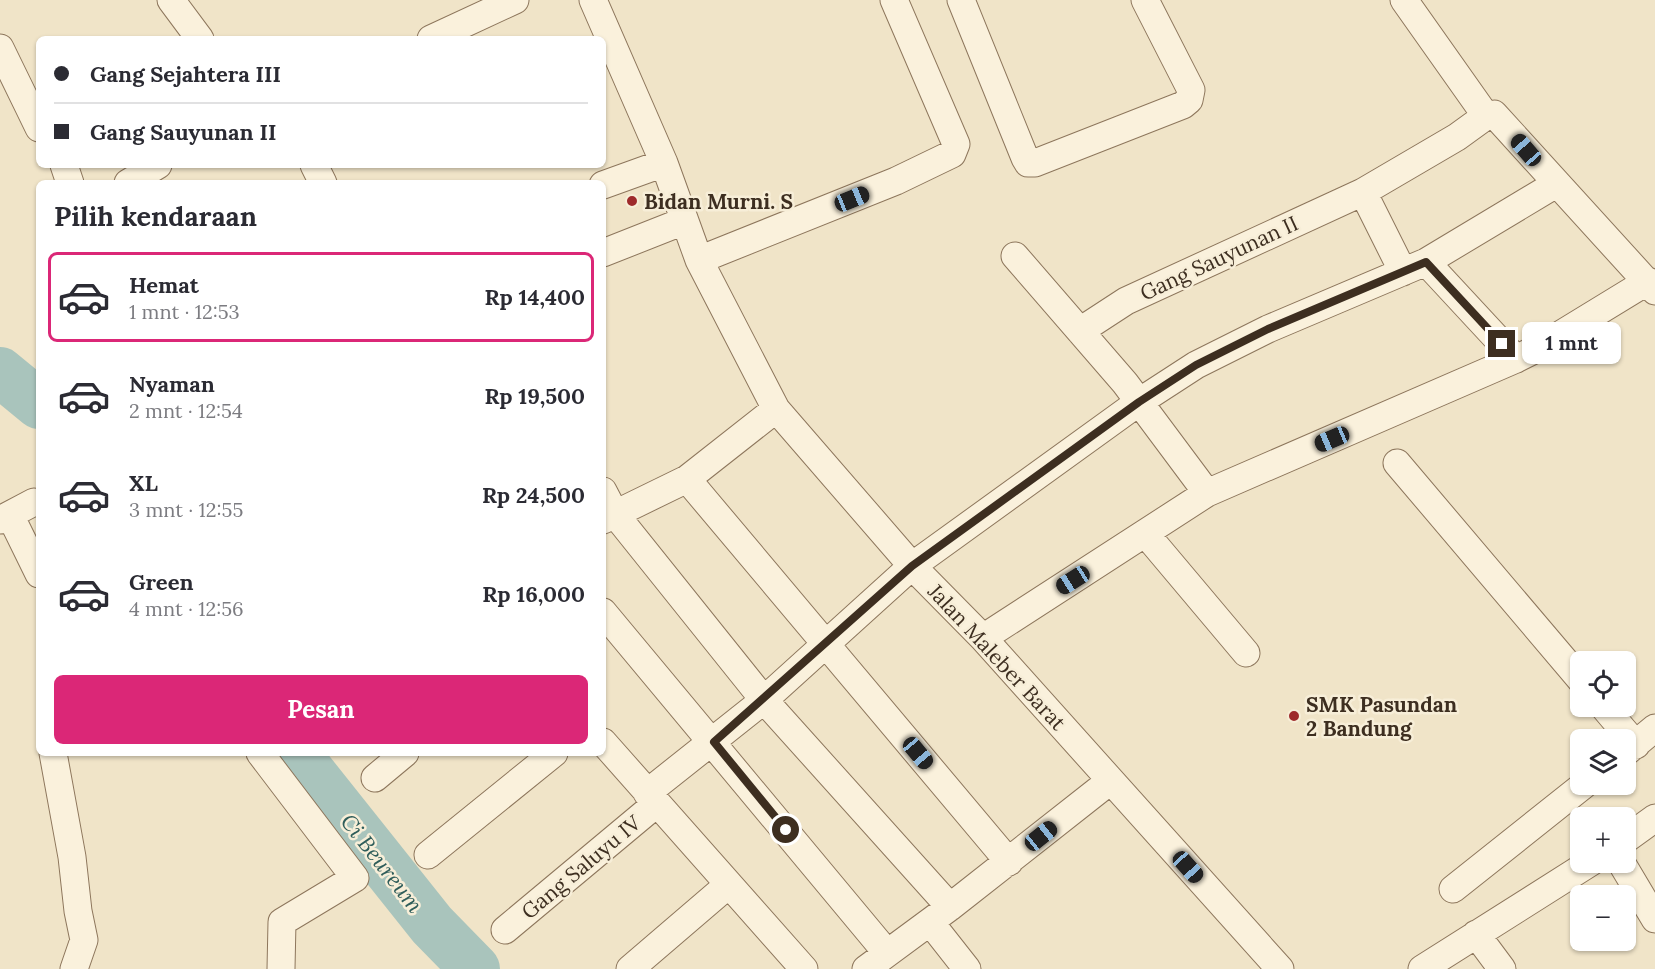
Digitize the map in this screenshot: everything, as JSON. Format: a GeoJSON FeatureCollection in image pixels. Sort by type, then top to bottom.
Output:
{"type":"FeatureCollection","features":[{"type":"Feature","properties":{"kind":"street"},"geometry":{"type":"LineString","coordinates":[[171,0],[198,36]]}},
{"type":"Feature","properties":{"kind":"street"},"geometry":{"type":"LineString","coordinates":[[437,36],[515,0]]}},
{"type":"Feature","properties":{"kind":"street","name":"Jalan Maleber Barat"},"geometry":{"type":"LineString","coordinates":[[593,0],[664,163],[699,260],[776,409],[912,566],[983,638],[1280,969]]}},
{"type":"Feature","properties":{"kind":"street"},"geometry":{"type":"LineString","coordinates":[[699,260],[896,181],[951,154],[956,144],[894,0]]}},
{"type":"Feature","properties":{"kind":"street"},"geometry":{"type":"LineString","coordinates":[[961,0],[1025,158],[1028,163],[1035,164],[1183,105],[1189,99],[1191,90],[1145,0]]}},
{"type":"Feature","properties":{"kind":"street"},"geometry":{"type":"LineString","coordinates":[[983,638],[1208,493],[1516,359],[1652,286],[1556,184],[1497,116],[1486,116],[1404,0]]}},
{"type":"Feature","properties":{"kind":"street"},"geometry":{"type":"LineString","coordinates":[[0,48],[36,122]]}},
{"type":"Feature","properties":{"kind":"street","name":"Gang Sauyunan II"},"geometry":{"type":"LineString","coordinates":[[1080,331],[1126,302],[1363,192],[1457,137],[1486,116]]}},
{"type":"Feature","properties":{"kind":"street"},"geometry":{"type":"LineString","coordinates":[[606,184],[664,163]]}},
{"type":"Feature","properties":{"kind":"street"},"geometry":{"type":"LineString","coordinates":[[133,180],[153,168]]}},
{"type":"Feature","properties":{"kind":"street","name":"Gang Saluyu IV"},"geometry":{"type":"LineString","coordinates":[[505,930],[912,566],[1139,402],[1196,365],[1415,267],[1556,184]]}},
{"type":"Feature","properties":{"kind":"street"},"geometry":{"type":"LineString","coordinates":[[1363,192],[1415,267],[1516,359]]}},
{"type":"Feature","properties":{"kind":"street"},"geometry":{"type":"LineString","coordinates":[[606,252],[684,221]]}},
{"type":"Feature","properties":{"kind":"street"},"geometry":{"type":"LineString","coordinates":[[1015,256],[1139,402],[1208,493]]}},
{"type":"Feature","properties":{"kind":"street"},"geometry":{"type":"LineString","coordinates":[[776,409],[687,479],[607,509],[940,915],[968,969]]}},
{"type":"Feature","properties":{"kind":"street"},"geometry":{"type":"LineString","coordinates":[[1397,463],[1570,667]]}},
{"type":"Feature","properties":{"kind":"street"},"geometry":{"type":"LineString","coordinates":[[687,479],[1009,862]]}},
{"type":"Feature","properties":{"kind":"street"},"geometry":{"type":"LineString","coordinates":[[34,502],[5,518],[36,569]]}},
{"type":"Feature","properties":{"kind":"street"},"geometry":{"type":"LineString","coordinates":[[1146,533],[1246,653]]}},
{"type":"Feature","properties":{"kind":"street"},"geometry":{"type":"LineString","coordinates":[[606,616],[714,742],[877,961],[1009,862],[1110,782]]}},
{"type":"Feature","properties":{"kind":"street"},"geometry":{"type":"LineString","coordinates":[[1614,717],[1639,742]]}},
{"type":"Feature","properties":{"kind":"street"},"geometry":{"type":"LineString","coordinates":[[606,746],[728,885],[790,964]]}},
{"type":"Feature","properties":{"kind":"street"},"geometry":{"type":"LineString","coordinates":[[54,756],[84,940],[74,969]]}},
{"type":"Feature","properties":{"kind":"street"},"geometry":{"type":"LineString","coordinates":[[262,756],[355,878],[282,922],[281,969]]}},
{"type":"Feature","properties":{"kind":"street"},"geometry":{"type":"LineString","coordinates":[[375,778],[401,756]]}},
{"type":"Feature","properties":{"kind":"street"},"geometry":{"type":"LineString","coordinates":[[428,855],[550,756]]}},
{"type":"Feature","properties":{"kind":"street"},"geometry":{"type":"LineString","coordinates":[[1453,889],[1571,795]]}},
{"type":"Feature","properties":{"kind":"street"},"geometry":{"type":"LineString","coordinates":[[1636,832],[1655,818]]}},
{"type":"Feature","properties":{"kind":"street"},"geometry":{"type":"LineString","coordinates":[[1422,969],[1573,873]]}},
{"type":"Feature","properties":{"kind":"street"},"geometry":{"type":"LineString","coordinates":[[1628,873],[1655,919]]}},
{"type":"Feature","properties":{"kind":"street"},"geometry":{"type":"LineString","coordinates":[[630,969],[728,885]]}},
{"type":"Feature","properties":{"kind":"street"},"geometry":{"type":"LineString","coordinates":[[1476,934],[1502,969]]}},
{"type":"Feature","properties":{"kind":"waterway","name":"Ci Beureum"},"geometry":{"type":"LineString","coordinates":[[0,372],[36,402]]}},
{"type":"Feature","properties":{"kind":"waterway","name":"Ci Beureum"},"geometry":{"type":"LineString","coordinates":[[297,756],[432,925],[475,969]]}},
{"type":"Feature","properties":{"kind":"place","name":"Bidan Murni. S"},"geometry":{"type":"Point","coordinates":[632,201]}},
{"type":"Feature","properties":{"kind":"place","name":"SMK Pasundan 2 Bandung"},"geometry":{"type":"Point","coordinates":[1294,716]}},
{"type":"Feature","properties":{"kind":"route"},"geometry":{"type":"LineString","coordinates":[[786,830],[714,742],[912,566],[1139,402],[1196,365],[1268,329],[1426,262],[1502,344]]}}]}
